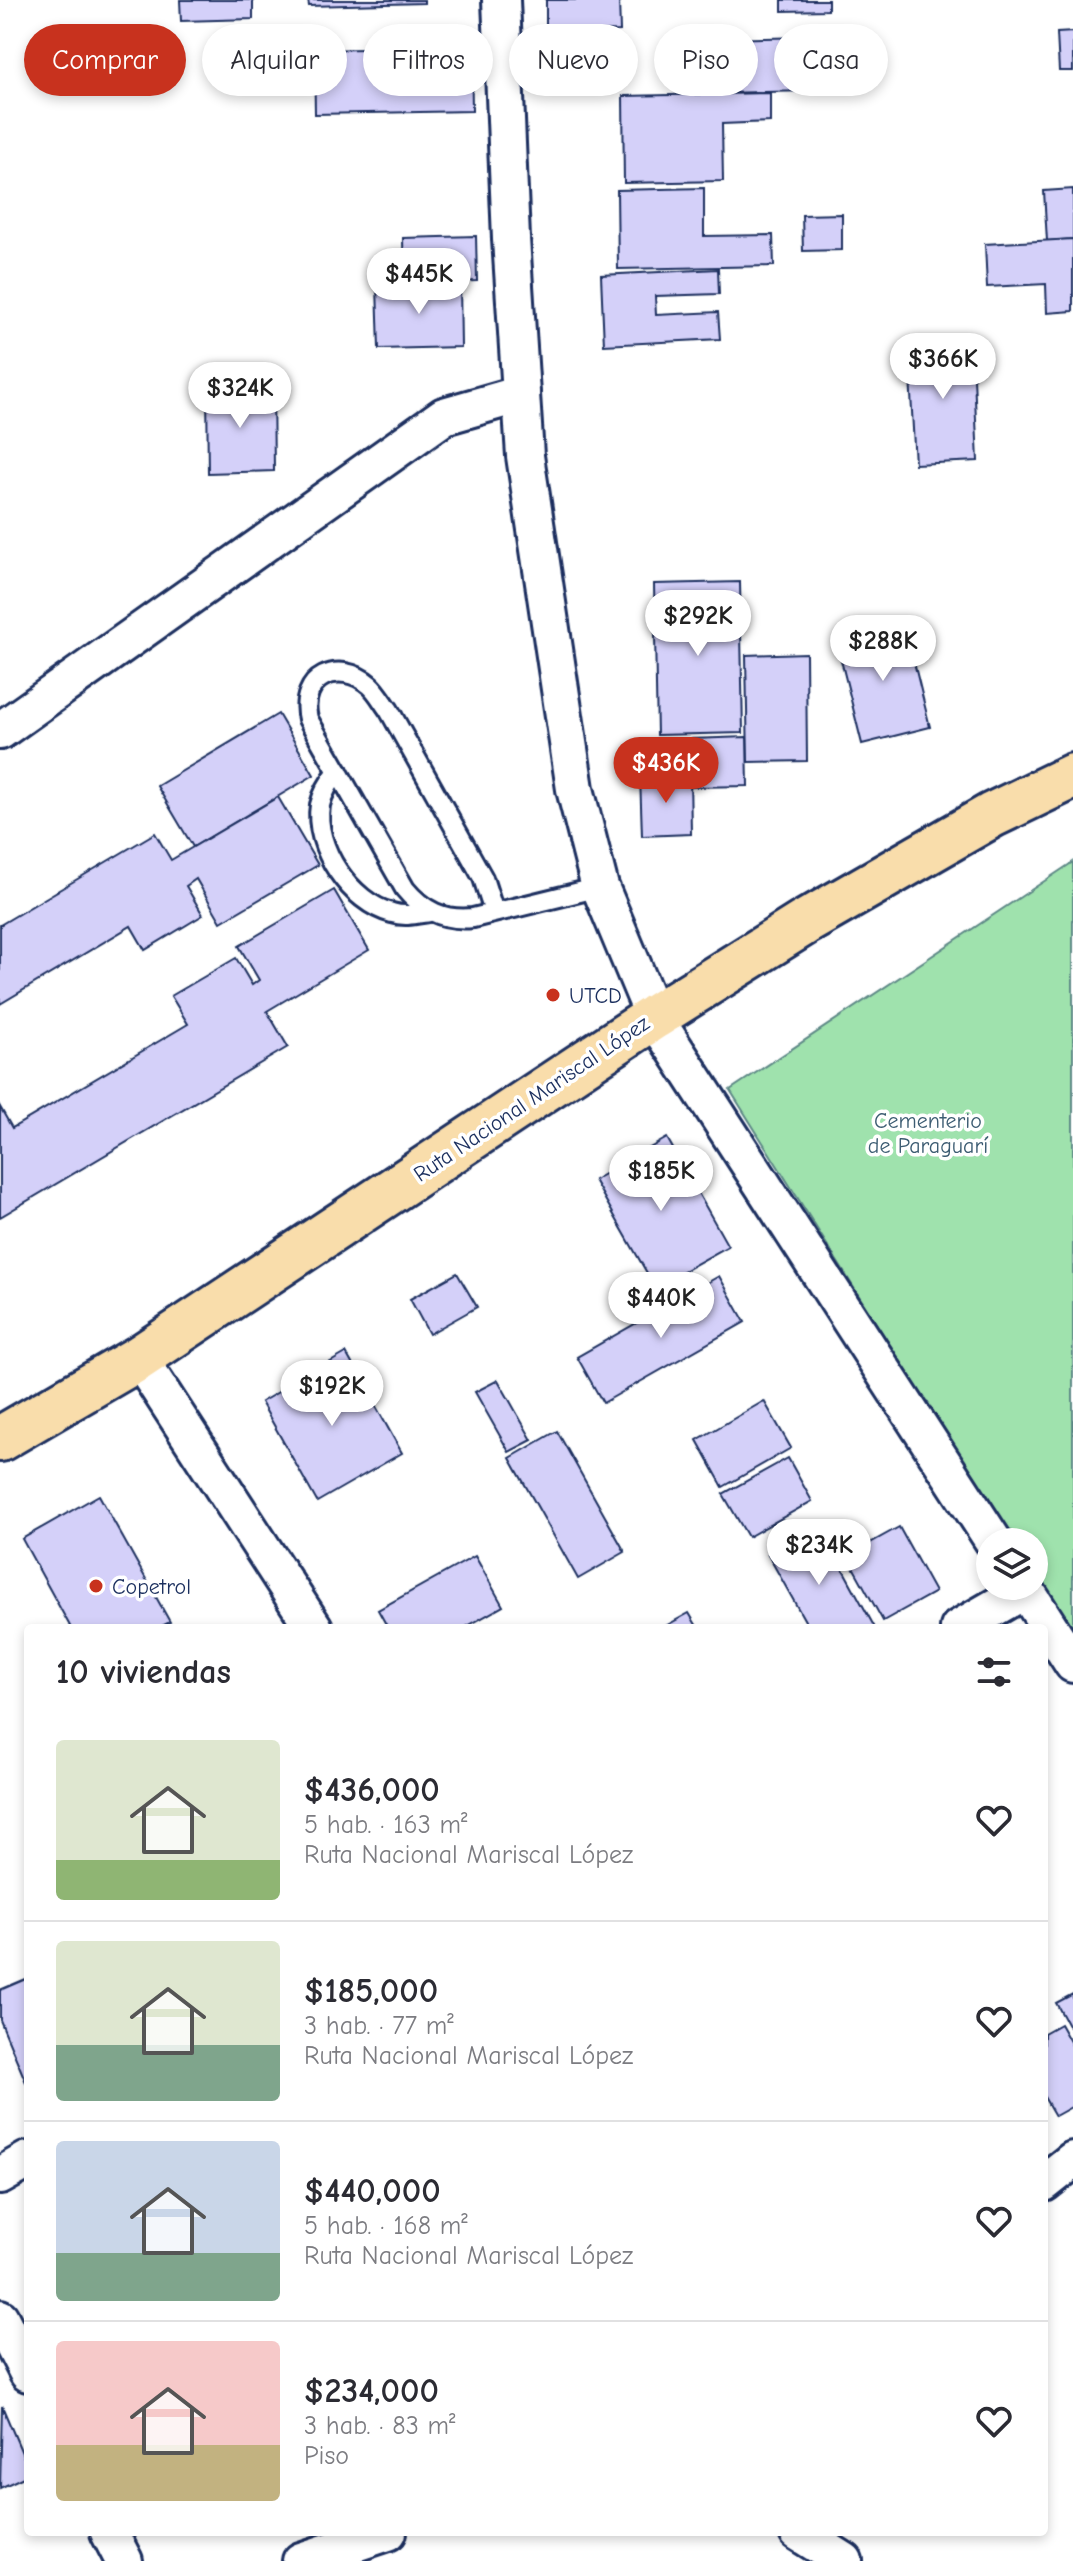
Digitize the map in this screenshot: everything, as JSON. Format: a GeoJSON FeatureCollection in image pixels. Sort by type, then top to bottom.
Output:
{"type":"FeatureCollection","features":[{"type":"Feature","properties":{"kind":"highway","name":"Ruta Nacional Mariscal López"},"geometry":{"type":"LineString","coordinates":[[0,1439],[139,1358],[654,1017],[804,923],[992,815],[1073,776]]}},
{"type":"Feature","properties":{"kind":"street"},"geometry":{"type":"LineString","coordinates":[[501,0],[525,456],[575,789],[600,887],[654,1017],[985,1528]]}},
{"type":"Feature","properties":{"kind":"street"},"geometry":{"type":"LineString","coordinates":[[0,731],[444,416],[521,394]]}},
{"type":"Feature","properties":{"kind":"street"},"geometry":{"type":"LineString","coordinates":[[139,1358],[311,1624]]}},
{"type":"Feature","properties":{"kind":"street"},"geometry":{"type":"LineString","coordinates":[[966,1624],[1004,1600]]}},
{"type":"Feature","properties":{"kind":"street"},"geometry":{"type":"LineString","coordinates":[[1032,1600],[1047,1624]]}},
{"type":"Feature","properties":{"kind":"street"},"geometry":{"type":"LineString","coordinates":[[1048,1625],[1073,1664]]}},
{"type":"Feature","properties":{"kind":"street"},"geometry":{"type":"LineString","coordinates":[[1048,2180],[1073,2160]]}},
{"type":"Feature","properties":{"kind":"street"},"geometry":{"type":"LineString","coordinates":[[0,2176],[24,2162]]}},
{"type":"Feature","properties":{"kind":"street"},"geometry":{"type":"LineString","coordinates":[[0,2318],[24,2365]]}},
{"type":"Feature","properties":{"kind":"street"},"geometry":{"type":"LineString","coordinates":[[111,2536],[124,2561]]}},
{"type":"Feature","properties":{"kind":"street"},"geometry":{"type":"LineString","coordinates":[[301,2561],[376,2536]]}},
{"type":"Feature","properties":{"kind":"street"},"geometry":{"type":"LineString","coordinates":[[804,2536],[844,2561]]}},
{"type":"Feature","properties":{"kind":"lane"},"geometry":{"type":"LineString","coordinates":[[494,912],[483,878],[389,710],[370,685],[351,674],[330,673],[320,678],[312,686],[305,708],[308,719],[405,889],[429,912],[458,920],[494,912],[600,887]]}},
{"type":"Feature","properties":{"kind":"lane"},"geometry":{"type":"LineString","coordinates":[[338,771],[325,791],[320,818],[329,853],[344,879],[367,901],[389,913],[407,916],[429,912]]}},
{"type":"Feature","properties":{"kind":"green space","name":"Cementerio de Paraguarí"},"geometry":{"type":"Polygon","coordinates":[[[1073,862],[1073,1638],[1048,1598],[1048,1528],[1004,1528],[730,1090],[1073,862]]]}},
{"type":"Feature","properties":{"kind":"building"},"geometry":{"type":"Polygon","coordinates":[[[180,0],[253,0],[253,19],[181,21],[180,0]]]}},
{"type":"Feature","properties":{"kind":"building"},"geometry":{"type":"Polygon","coordinates":[[[308,0],[424,0],[424,3],[309,6],[308,0]]]}},
{"type":"Feature","properties":{"kind":"building"},"geometry":{"type":"Polygon","coordinates":[[[546,0],[619,0],[620,24],[546,24],[546,0]]]}},
{"type":"Feature","properties":{"kind":"building"},"geometry":{"type":"Polygon","coordinates":[[[782,0],[828,0],[828,10],[782,11],[782,0]]]}},
{"type":"Feature","properties":{"kind":"building"},"geometry":{"type":"Polygon","coordinates":[[[1073,32],[1073,71],[1059,71],[1057,33],[1073,32]]]}},
{"type":"Feature","properties":{"kind":"building"},"geometry":{"type":"Polygon","coordinates":[[[758,38],[774,38],[774,92],[758,92],[758,38]]]}},
{"type":"Feature","properties":{"kind":"building"},"geometry":{"type":"Polygon","coordinates":[[[347,49],[363,49],[363,96],[472,96],[472,111],[315,114],[315,96],[347,96],[347,49]]]}},
{"type":"Feature","properties":{"kind":"building"},"geometry":{"type":"Polygon","coordinates":[[[758,93],[770,93],[770,122],[722,124],[723,181],[624,183],[623,96],[758,96],[758,93]]]}},
{"type":"Feature","properties":{"kind":"building"},"geometry":{"type":"Polygon","coordinates":[[[704,188],[704,236],[773,235],[774,266],[618,269],[617,190],[704,188]]]}},
{"type":"Feature","properties":{"kind":"building"},"geometry":{"type":"Polygon","coordinates":[[[1073,189],[1073,239],[1047,241],[1044,191],[1073,189]]]}},
{"type":"Feature","properties":{"kind":"building"},"geometry":{"type":"Polygon","coordinates":[[[842,214],[842,250],[803,251],[802,215],[842,214]]]}},
{"type":"Feature","properties":{"kind":"building"},"geometry":{"type":"Polygon","coordinates":[[[476,236],[477,281],[404,283],[403,238],[476,236]]]}},
{"type":"Feature","properties":{"kind":"building"},"geometry":{"type":"Polygon","coordinates":[[[1073,239],[1073,311],[1047,313],[1046,284],[987,287],[985,244],[1073,239]]]}},
{"type":"Feature","properties":{"kind":"building"},"geometry":{"type":"Polygon","coordinates":[[[718,269],[719,294],[655,296],[656,315],[718,312],[720,339],[604,345],[601,275],[718,269]]]}},
{"type":"Feature","properties":{"kind":"building"},"geometry":{"type":"Polygon","coordinates":[[[460,283],[461,347],[379,349],[377,285],[460,283]]]}},
{"type":"Feature","properties":{"kind":"building"},"geometry":{"type":"Polygon","coordinates":[[[972,337],[978,461],[915,464],[908,341],[972,337]]]}},
{"type":"Feature","properties":{"kind":"building"},"geometry":{"type":"Polygon","coordinates":[[[273,388],[274,471],[208,473],[207,389],[273,388]]]}},
{"type":"Feature","properties":{"kind":"building"},"geometry":{"type":"Polygon","coordinates":[[[740,582],[743,733],[657,735],[654,584],[740,582]]]}},
{"type":"Feature","properties":{"kind":"building"},"geometry":{"type":"Polygon","coordinates":[[[904,622],[930,727],[862,744],[836,640],[904,622]]]}},
{"type":"Feature","properties":{"kind":"building"},"geometry":{"type":"Polygon","coordinates":[[[806,653],[807,761],[748,762],[746,655],[806,653]]]}},
{"type":"Feature","properties":{"kind":"building"},"geometry":{"type":"Polygon","coordinates":[[[278,714],[314,775],[193,847],[157,786],[278,714]]]}},
{"type":"Feature","properties":{"kind":"building"},"geometry":{"type":"Polygon","coordinates":[[[747,737],[748,786],[692,787],[691,739],[747,737]]]}},
{"type":"Feature","properties":{"kind":"building"},"geometry":{"type":"Polygon","coordinates":[[[690,774],[691,834],[642,836],[640,775],[690,774]]]}},
{"type":"Feature","properties":{"kind":"building"},"geometry":{"type":"Polygon","coordinates":[[[278,797],[318,865],[221,922],[196,879],[186,886],[203,915],[145,950],[131,926],[0,1004],[0,925],[155,833],[171,860],[278,797]]]}},
{"type":"Feature","properties":{"kind":"building"},"geometry":{"type":"Polygon","coordinates":[[[334,890],[369,950],[267,1011],[288,1047],[0,1217],[0,1107],[12,1128],[188,1024],[171,996],[236,958],[252,985],[259,980],[239,946],[334,890]]]}},
{"type":"Feature","properties":{"kind":"building"},"geometry":{"type":"Polygon","coordinates":[[[667,1138],[728,1246],[655,1287],[594,1180],[667,1138]]]}},
{"type":"Feature","properties":{"kind":"building"},"geometry":{"type":"Polygon","coordinates":[[[457,1273],[477,1307],[429,1334],[410,1299],[457,1273]]]}},
{"type":"Feature","properties":{"kind":"building"},"geometry":{"type":"Polygon","coordinates":[[[719,1276],[745,1322],[603,1403],[577,1357],[719,1276]]]}},
{"type":"Feature","properties":{"kind":"building"},"geometry":{"type":"Polygon","coordinates":[[[346,1353],[402,1453],[317,1502],[261,1402],[346,1353]]]}},
{"type":"Feature","properties":{"kind":"building"},"geometry":{"type":"Polygon","coordinates":[[[498,1380],[532,1440],[509,1452],[475,1392],[498,1380]]]}},
{"type":"Feature","properties":{"kind":"building"},"geometry":{"type":"Polygon","coordinates":[[[764,1401],[791,1448],[723,1487],[697,1440],[764,1401]]]}},
{"type":"Feature","properties":{"kind":"building"},"geometry":{"type":"Polygon","coordinates":[[[557,1431],[625,1552],[578,1579],[510,1458],[557,1431]]]}},
{"type":"Feature","properties":{"kind":"building"},"geometry":{"type":"Polygon","coordinates":[[[788,1458],[812,1501],[748,1537],[723,1494],[788,1458]]]}},
{"type":"Feature","properties":{"kind":"building"},"geometry":{"type":"Polygon","coordinates":[[[99,1495],[170,1622],[69,1624],[22,1539],[99,1495]]]}},
{"type":"Feature","properties":{"kind":"building"},"geometry":{"type":"Polygon","coordinates":[[[899,1527],[935,1592],[883,1621],[847,1556],[899,1527]]]}},
{"type":"Feature","properties":{"kind":"building"},"geometry":{"type":"Polygon","coordinates":[[[806,1534],[820,1559],[833,1551],[873,1624],[807,1624],[768,1555],[806,1534]]]}},
{"type":"Feature","properties":{"kind":"building"},"geometry":{"type":"Polygon","coordinates":[[[475,1556],[503,1606],[471,1624],[386,1624],[378,1610],[475,1556]]]}},
{"type":"Feature","properties":{"kind":"building"},"geometry":{"type":"Polygon","coordinates":[[[689,1613],[696,1624],[669,1624],[689,1613]]]}},
{"type":"Feature","properties":{"kind":"building"},"geometry":{"type":"Polygon","coordinates":[[[24,1980],[24,2077],[0,2020],[0,1990],[24,1980]]]}},
{"type":"Feature","properties":{"kind":"building"},"geometry":{"type":"Polygon","coordinates":[[[1073,1994],[1073,2034],[1056,2003],[1073,1994]]]}},
{"type":"Feature","properties":{"kind":"building"},"geometry":{"type":"Polygon","coordinates":[[[1060,2024],[1073,2047],[1073,2106],[1055,2116],[1048,2104],[1048,2031],[1060,2024]]]}},
{"type":"Feature","properties":{"kind":"building"},"geometry":{"type":"Polygon","coordinates":[[[2,2406],[24,2458],[24,2477],[0,2488],[2,2406]]]}},
{"type":"Feature","properties":{"kind":"place","name":"UTCD"},"geometry":{"type":"Point","coordinates":[553,995]}},
{"type":"Feature","properties":{"kind":"place","name":"Copetrol"},"geometry":{"type":"Point","coordinates":[96,1586]}}]}
